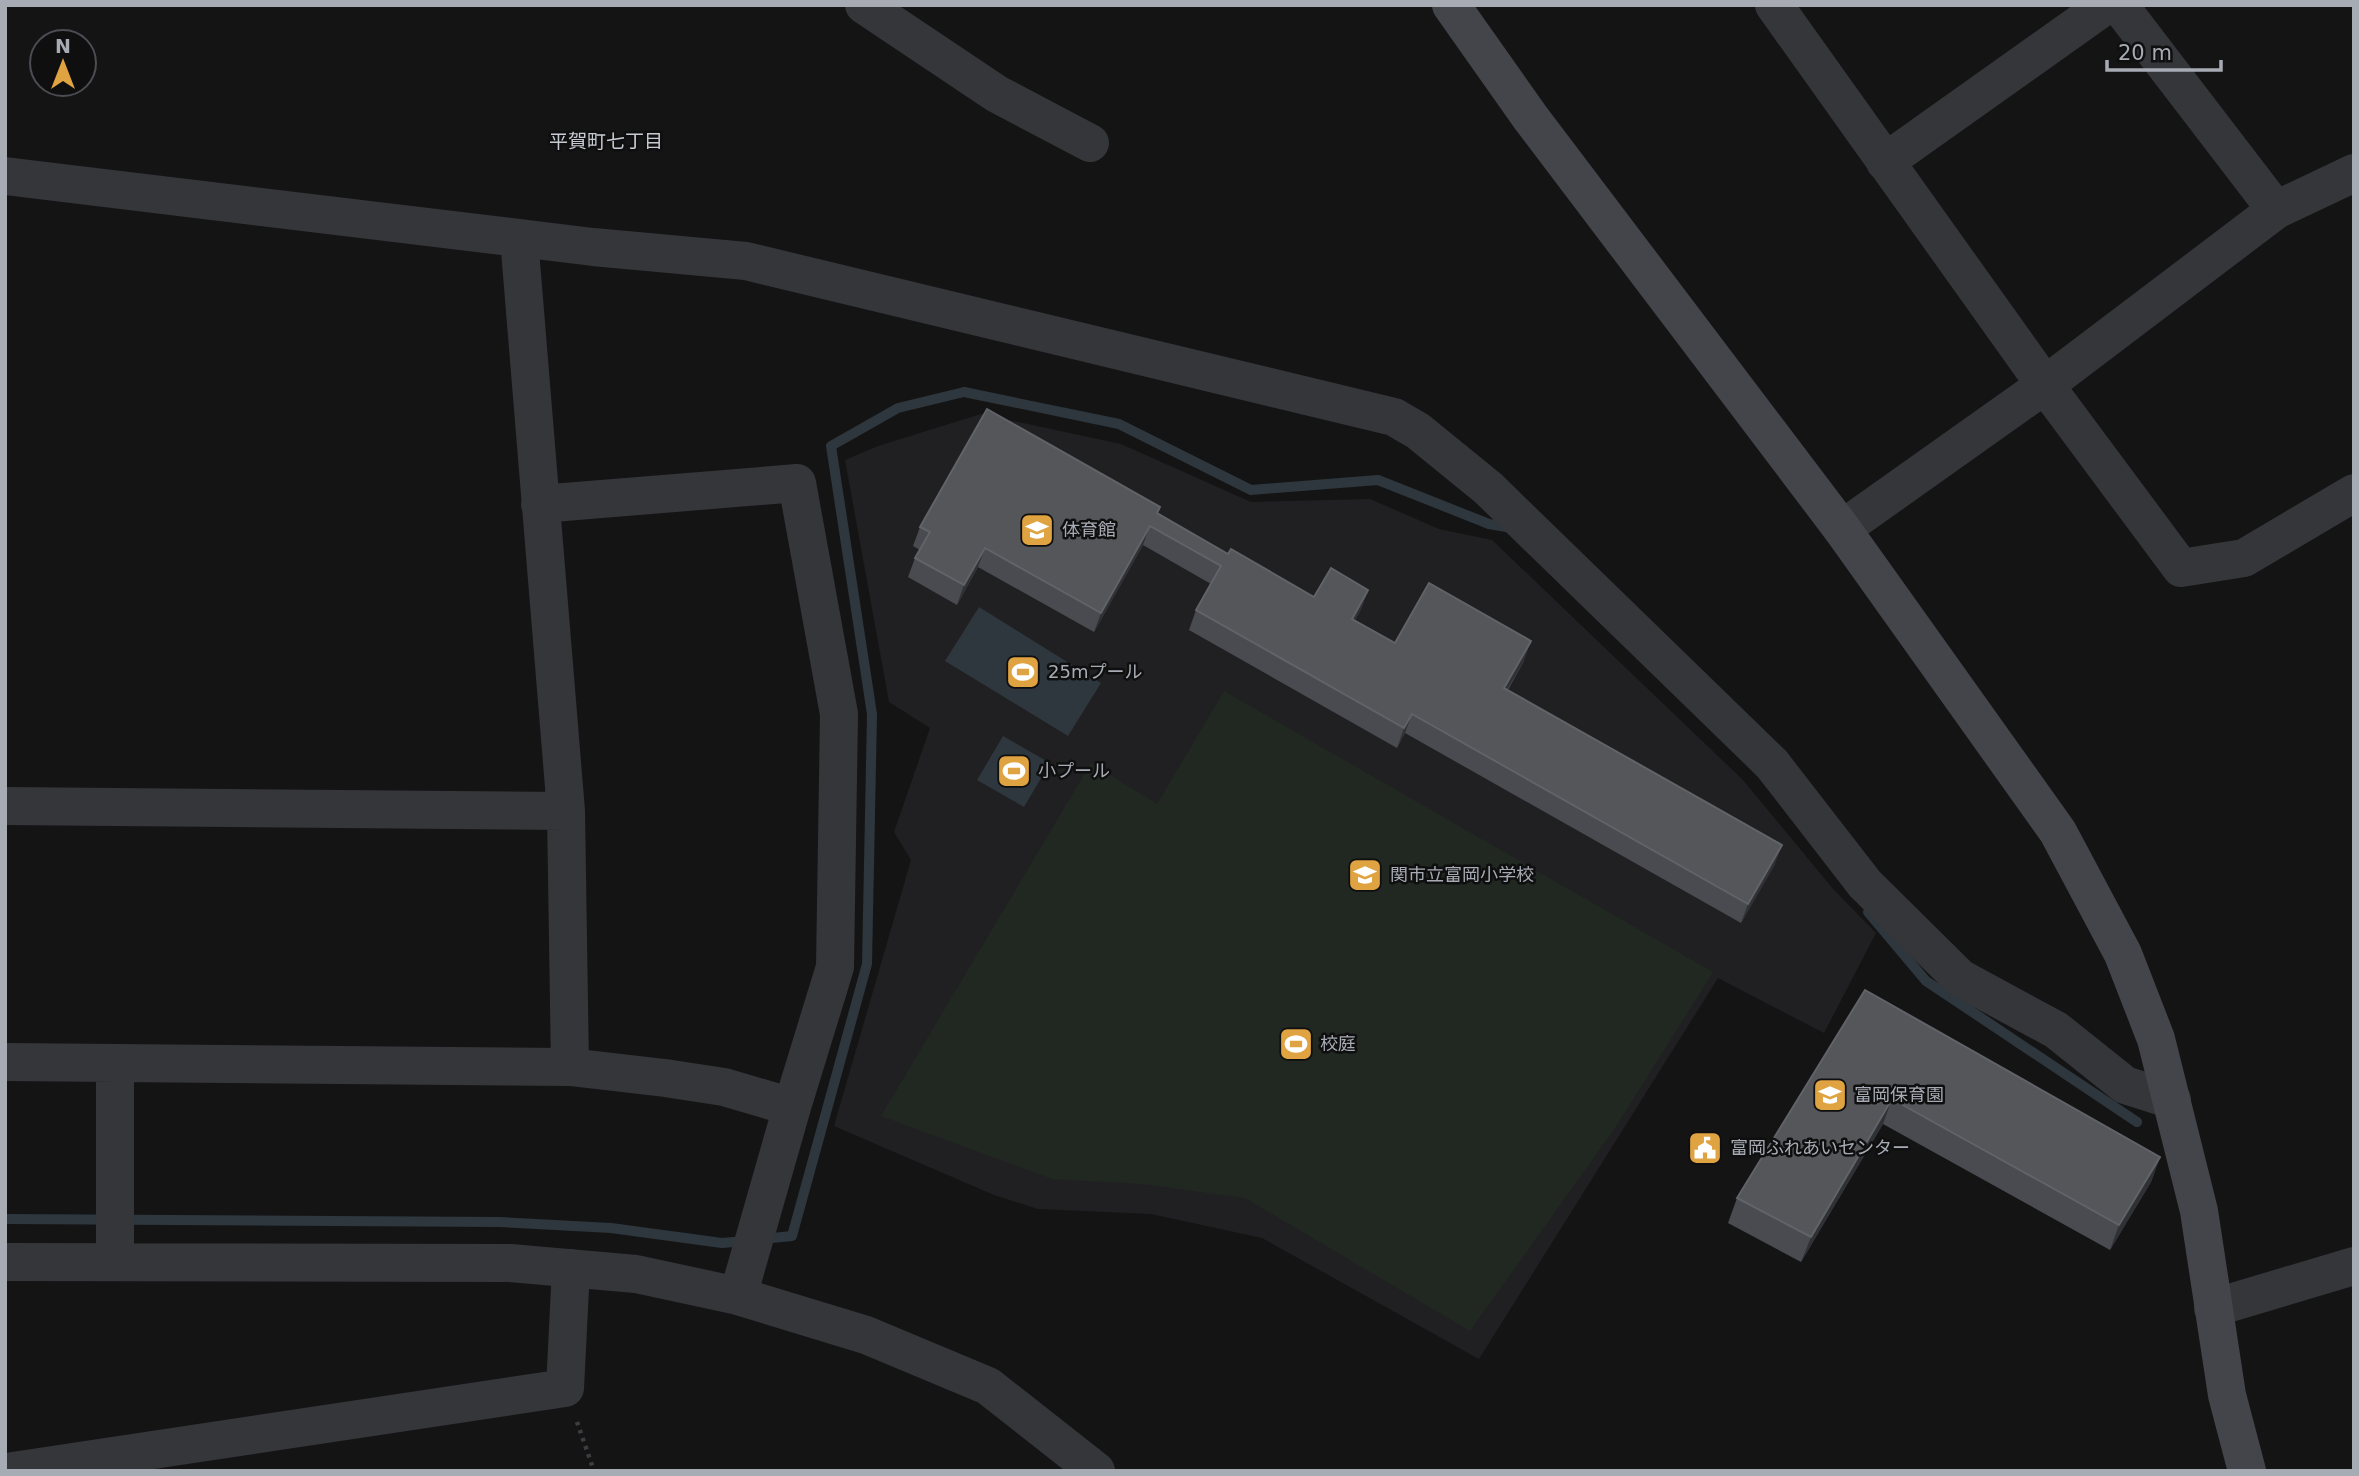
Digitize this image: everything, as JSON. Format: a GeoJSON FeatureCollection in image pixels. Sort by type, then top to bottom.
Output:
{"type":"FeatureCollection","features":[{"type":"Feature","properties":{"kind":"street"},"geometry":{"type":"LineString","coordinates":[[864,5],[997,94],[1090,143]]}},
{"type":"Feature","properties":{"kind":"street"},"geometry":{"type":"LineString","coordinates":[[1451,5],[1530,117],[1842,529],[2058,832],[2123,954],[2156,1039],[2199,1211],[2227,1395],[2247,1471]]}},
{"type":"Feature","properties":{"kind":"street"},"geometry":{"type":"LineString","coordinates":[[1774,5],[2045,385],[2181,568],[2244,558],[2354,493]]}},
{"type":"Feature","properties":{"kind":"street"},"geometry":{"type":"LineString","coordinates":[[1885,162],[2106,5]]}},
{"type":"Feature","properties":{"kind":"street"},"geometry":{"type":"LineString","coordinates":[[2119,5],[2276,210]]}},
{"type":"Feature","properties":{"kind":"street"},"geometry":{"type":"LineString","coordinates":[[1842,529],[2045,385],[2276,210],[2354,173]]}},
{"type":"Feature","properties":{"kind":"street"},"geometry":{"type":"LineString","coordinates":[[5,176],[519,238],[746,261],[1394,417],[1418,431],[1488,488],[1772,764],[1865,884],[1960,978],[2056,1030],[2125,1085],[2172,1100]]}},
{"type":"Feature","properties":{"kind":"street"},"geometry":{"type":"LineString","coordinates":[[519,238],[566,811],[570,1067]]}},
{"type":"Feature","properties":{"kind":"street"},"geometry":{"type":"LineString","coordinates":[[540,504],[797,483],[839,713],[835,967],[738,1296]]}},
{"type":"Feature","properties":{"kind":"street"},"geometry":{"type":"LineString","coordinates":[[5,806],[566,811]]}},
{"type":"Feature","properties":{"kind":"street"},"geometry":{"type":"LineString","coordinates":[[5,1062],[570,1067],[724,1087],[792,1107]]}},
{"type":"Feature","properties":{"kind":"street"},"geometry":{"type":"LineString","coordinates":[[115,1063],[115,1262]]}},
{"type":"Feature","properties":{"kind":"street"},"geometry":{"type":"LineString","coordinates":[[5,1262],[509,1263],[636,1274],[738,1296],[866,1335],[988,1387],[1096,1471]]}},
{"type":"Feature","properties":{"kind":"street"},"geometry":{"type":"LineString","coordinates":[[2213,1308],[2354,1266]]}},
{"type":"Feature","properties":{"kind":"street"},"geometry":{"type":"LineString","coordinates":[[13,1471],[565,1388],[571,1268]]}},
{"type":"Feature","properties":{"kind":"path"},"geometry":{"type":"LineString","coordinates":[[565,1388],[594,1471]]}},
{"type":"Feature","properties":{"kind":"shaded area","name":"関市立富岡小学校"},"geometry":{"type":"Polygon","coordinates":[[[981,414],[1121,444],[1251,502],[1370,499],[1439,529],[1492,540],[1743,780],[1834,890],[1876,933],[1824,1033],[1718,978],[1479,1359],[1262,1238],[1151,1214],[1038,1209],[994,1195],[834,1126],[911,860],[894,832],[930,728],[889,702],[845,460],[878,446],[981,414]]]}},
{"type":"Feature","properties":{"kind":"shaded area","name":"25mプール"},"geometry":{"type":"Polygon","coordinates":[[[979,607],[1101,683],[1068,736],[945,661],[979,607]]]}},
{"type":"Feature","properties":{"kind":"shaded area","name":"校庭"},"geometry":{"type":"Polygon","coordinates":[[[1224,691],[1713,972],[1615,1128],[1470,1331],[1245,1198],[1141,1184],[1052,1179],[881,1116],[1091,763],[1157,804],[1224,691]]]}},
{"type":"Feature","properties":{"kind":"shaded area","name":"小プール"},"geometry":{"type":"Polygon","coordinates":[[[1003,736],[1050,763],[1024,807],[977,780],[1003,736]]]}},
{"type":"Feature","properties":{"kind":"building"},"geometry":{"type":"Polygon","coordinates":[[[987,409],[1160,507],[1157,513],[1228,554],[1231,549],[1314,597],[1331,568],[1368,590],[1352,619],[1395,643],[1429,583],[1531,641],[1504,688],[1782,845],[1748,904],[1412,714],[1404,728],[1196,610],[1221,566],[1150,526],[1101,613],[985,548],[964,585],[915,558],[930,532],[920,527],[987,409]]]}},
{"type":"Feature","properties":{"kind":"building"},"geometry":{"type":"Polygon","coordinates":[[[1865,990],[2160,1157],[2119,1225],[1892,1099],[1811,1237],[1737,1198],[1865,990]]]}},
{"type":"Feature","properties":{"kind":"waterway"},"geometry":{"type":"LineString","coordinates":[[761,1239],[792,1236],[867,964],[872,714],[831,446],[898,408],[964,392],[1119,424],[1251,490],[1378,480],[1489,524],[1512,528]]}},
{"type":"Feature","properties":{"kind":"waterway"},"geometry":{"type":"LineString","coordinates":[[1868,912],[1926,981],[2137,1122]]}},
{"type":"Feature","properties":{"kind":"waterway"},"geometry":{"type":"LineString","coordinates":[[5,1219],[499,1222],[611,1228],[722,1243],[745,1241]]}},
{"type":"Feature","properties":{"kind":"place","name":"体育館"},"geometry":{"type":"Point","coordinates":[1037,530]}},
{"type":"Feature","properties":{"kind":"place","name":"25mプール"},"geometry":{"type":"Point","coordinates":[1023,672]}},
{"type":"Feature","properties":{"kind":"place","name":"小プール"},"geometry":{"type":"Point","coordinates":[1014,771]}},
{"type":"Feature","properties":{"kind":"place","name":"関市立富岡小学校"},"geometry":{"type":"Point","coordinates":[1365,875]}},
{"type":"Feature","properties":{"kind":"place","name":"校庭"},"geometry":{"type":"Point","coordinates":[1296,1044]}},
{"type":"Feature","properties":{"kind":"place","name":"富岡保育園"},"geometry":{"type":"Point","coordinates":[1830,1095]}},
{"type":"Feature","properties":{"kind":"place","name":"富岡ふれあいセンター"},"geometry":{"type":"Point","coordinates":[1705,1148]}},
{"type":"Feature","properties":{"kind":"district","name":"平賀町七丁目"},"geometry":{"type":"Point","coordinates":[606,141]}}]}
